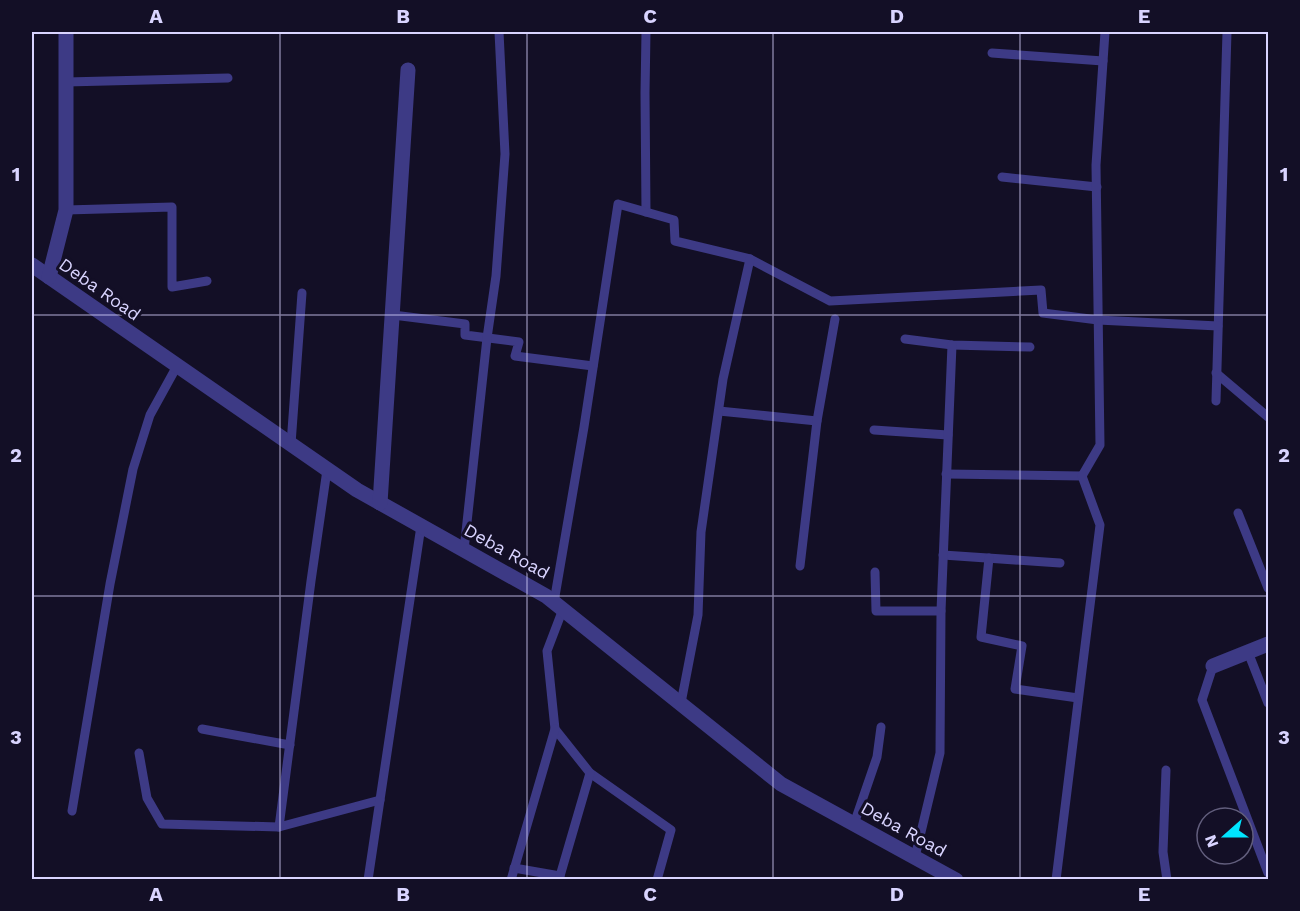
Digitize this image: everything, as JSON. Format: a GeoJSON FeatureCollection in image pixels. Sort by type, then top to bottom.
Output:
{"type":"FeatureCollection","features":[{"type":"Feature","properties":{"kind":"street"},"geometry":{"type":"LineString","coordinates":[[49,277],[66,210],[66,32]]}},
{"type":"Feature","properties":{"kind":"street"},"geometry":{"type":"LineString","coordinates":[[380,503],[408,70]]}},
{"type":"Feature","properties":{"kind":"street","name":"Deba Road"},"geometry":{"type":"LineString","coordinates":[[32,265],[357,490],[546,596],[781,784],[956,879]]}},
{"type":"Feature","properties":{"kind":"street"},"geometry":{"type":"LineString","coordinates":[[1212,666],[1269,644]]}},
{"type":"Feature","properties":{"kind":"lane"},"geometry":{"type":"LineString","coordinates":[[464,550],[496,276],[505,154],[499,32]]}},
{"type":"Feature","properties":{"kind":"lane"},"geometry":{"type":"LineString","coordinates":[[646,32],[646,212]]}},
{"type":"Feature","properties":{"kind":"lane"},"geometry":{"type":"LineString","coordinates":[[1082,476],[1100,445],[1096,165],[1105,32]]}},
{"type":"Feature","properties":{"kind":"lane"},"geometry":{"type":"LineString","coordinates":[[1216,401],[1227,32]]}},
{"type":"Feature","properties":{"kind":"lane"},"geometry":{"type":"LineString","coordinates":[[992,53],[1103,61]]}},
{"type":"Feature","properties":{"kind":"lane"},"geometry":{"type":"LineString","coordinates":[[66,82],[228,78]]}},
{"type":"Feature","properties":{"kind":"lane"},"geometry":{"type":"LineString","coordinates":[[1002,177],[1097,187]]}},
{"type":"Feature","properties":{"kind":"lane"},"geometry":{"type":"LineString","coordinates":[[511,879],[555,729],[547,651],[559,606],[618,204],[674,220],[675,241],[750,260],[830,301],[1041,290],[1043,313],[1098,320],[1218,326]]}},
{"type":"Feature","properties":{"kind":"lane"},"geometry":{"type":"LineString","coordinates":[[66,210],[172,207],[172,287],[207,281]]}},
{"type":"Feature","properties":{"kind":"lane"},"geometry":{"type":"LineString","coordinates":[[681,703],[698,615],[700,532],[723,379],[750,260]]}},
{"type":"Feature","properties":{"kind":"lane"},"geometry":{"type":"LineString","coordinates":[[291,444],[302,293]]}},
{"type":"Feature","properties":{"kind":"lane"},"geometry":{"type":"LineString","coordinates":[[393,315],[465,324],[465,335],[519,342],[515,356],[593,366]]}},
{"type":"Feature","properties":{"kind":"lane"},"geometry":{"type":"LineString","coordinates":[[800,566],[817,420],[835,319]]}},
{"type":"Feature","properties":{"kind":"lane"},"geometry":{"type":"LineString","coordinates":[[905,339],[952,345],[1030,347]]}},
{"type":"Feature","properties":{"kind":"lane"},"geometry":{"type":"LineString","coordinates":[[915,857],[940,753],[941,611],[952,345]]}},
{"type":"Feature","properties":{"kind":"lane"},"geometry":{"type":"LineString","coordinates":[[72,811],[110,584],[133,469],[150,415],[177,366]]}},
{"type":"Feature","properties":{"kind":"lane"},"geometry":{"type":"LineString","coordinates":[[1216,373],[1269,417]]}},
{"type":"Feature","properties":{"kind":"lane"},"geometry":{"type":"LineString","coordinates":[[719,411],[817,420]]}},
{"type":"Feature","properties":{"kind":"lane"},"geometry":{"type":"LineString","coordinates":[[874,430],[948,435]]}},
{"type":"Feature","properties":{"kind":"lane"},"geometry":{"type":"LineString","coordinates":[[279,827],[327,470]]}},
{"type":"Feature","properties":{"kind":"lane"},"geometry":{"type":"LineString","coordinates":[[946,474],[1082,476]]}},
{"type":"Feature","properties":{"kind":"lane"},"geometry":{"type":"LineString","coordinates":[[1056,879],[1100,525],[1082,476]]}},
{"type":"Feature","properties":{"kind":"lane"},"geometry":{"type":"LineString","coordinates":[[1238,513],[1269,588]]}},
{"type":"Feature","properties":{"kind":"lane"},"geometry":{"type":"LineString","coordinates":[[368,879],[421,526]]}},
{"type":"Feature","properties":{"kind":"lane"},"geometry":{"type":"LineString","coordinates":[[943,555],[1060,563]]}},
{"type":"Feature","properties":{"kind":"lane"},"geometry":{"type":"LineString","coordinates":[[989,558],[981,637],[1022,646],[1016,689],[1078,698]]}},
{"type":"Feature","properties":{"kind":"lane"},"geometry":{"type":"LineString","coordinates":[[875,572],[876,611],[941,611]]}},
{"type":"Feature","properties":{"kind":"lane"},"geometry":{"type":"LineString","coordinates":[[1248,652],[1269,703]]}},
{"type":"Feature","properties":{"kind":"lane"},"geometry":{"type":"LineString","coordinates":[[1212,666],[1203,700],[1269,873]]}},
{"type":"Feature","properties":{"kind":"lane"},"geometry":{"type":"LineString","coordinates":[[854,824],[877,757],[881,727]]}},
{"type":"Feature","properties":{"kind":"lane"},"geometry":{"type":"LineString","coordinates":[[202,729],[290,745]]}},
{"type":"Feature","properties":{"kind":"lane"},"geometry":{"type":"LineString","coordinates":[[555,729],[590,773],[671,830],[657,879]]}},
{"type":"Feature","properties":{"kind":"lane"},"geometry":{"type":"LineString","coordinates":[[139,753],[147,798],[162,824],[279,827],[380,800]]}},
{"type":"Feature","properties":{"kind":"lane"},"geometry":{"type":"LineString","coordinates":[[1166,770],[1163,852],[1167,879]]}},
{"type":"Feature","properties":{"kind":"lane"},"geometry":{"type":"LineString","coordinates":[[514,868],[559,878],[590,773]]}}]}
